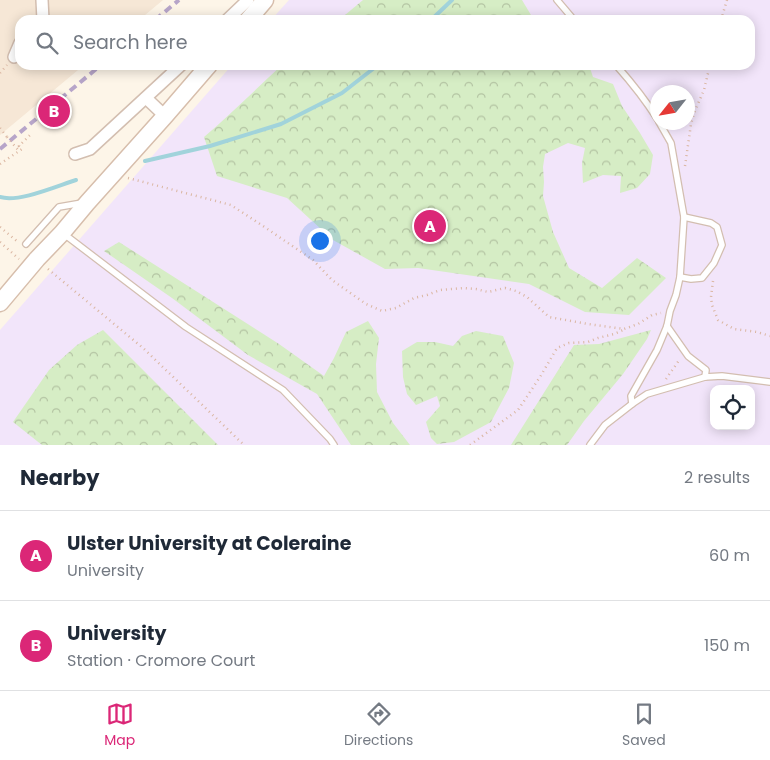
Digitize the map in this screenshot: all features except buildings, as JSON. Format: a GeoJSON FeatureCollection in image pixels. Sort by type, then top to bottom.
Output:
{"type":"FeatureCollection","features":[{"type":"Feature","properties":{"kind":"main road"},"geometry":{"type":"LineString","coordinates":[[252,15],[265,0]]}},
{"type":"Feature","properties":{"kind":"main road"},"geometry":{"type":"LineString","coordinates":[[0,303],[205,70]]}},
{"type":"Feature","properties":{"kind":"street"},"geometry":{"type":"LineString","coordinates":[[42,0],[43,15]]}},
{"type":"Feature","properties":{"kind":"street"},"geometry":{"type":"LineString","coordinates":[[233,15],[248,0]]}},
{"type":"Feature","properties":{"kind":"street"},"geometry":{"type":"LineString","coordinates":[[75,154],[90,148],[176,70]]}},
{"type":"Feature","properties":{"kind":"street"},"geometry":{"type":"LineString","coordinates":[[146,98],[165,116]]}},
{"type":"Feature","properties":{"kind":"lane"},"geometry":{"type":"LineString","coordinates":[[557,0],[570,15]]}},
{"type":"Feature","properties":{"kind":"lane"},"geometry":{"type":"LineString","coordinates":[[621,70],[634,84],[650,108]]}},
{"type":"Feature","properties":{"kind":"lane"},"geometry":{"type":"LineString","coordinates":[[632,404],[631,396],[657,350],[667,326],[680,277],[684,218],[671,143],[663,130]]}},
{"type":"Feature","properties":{"kind":"lane"},"geometry":{"type":"LineString","coordinates":[[26,244],[59,207],[86,203]]}},
{"type":"Feature","properties":{"kind":"lane"},"geometry":{"type":"LineString","coordinates":[[680,277],[702,278],[714,262],[722,245],[717,227],[711,223],[684,218]]}},
{"type":"Feature","properties":{"kind":"lane"},"geometry":{"type":"LineString","coordinates":[[62,233],[186,327],[283,390],[334,445]]}},
{"type":"Feature","properties":{"kind":"lane"},"geometry":{"type":"LineString","coordinates":[[667,326],[688,356],[706,370],[705,377]]}},
{"type":"Feature","properties":{"kind":"lane"},"geometry":{"type":"LineString","coordinates":[[590,445],[605,425],[647,394],[705,377],[722,376],[770,382]]}},
{"type":"Feature","properties":{"kind":"path"},"geometry":{"type":"LineString","coordinates":[[722,15],[727,0]]}},
{"type":"Feature","properties":{"kind":"path"},"geometry":{"type":"LineString","coordinates":[[0,128],[19,151]]}},
{"type":"Feature","properties":{"kind":"path"},"geometry":{"type":"LineString","coordinates":[[0,164],[22,149],[19,146],[32,133]]}},
{"type":"Feature","properties":{"kind":"path"},"geometry":{"type":"LineString","coordinates":[[108,179],[231,205],[313,260],[332,280],[366,304],[382,311],[396,308],[414,298],[440,290],[476,289],[488,292],[505,288],[527,297],[549,316],[624,329]]}},
{"type":"Feature","properties":{"kind":"path"},"geometry":{"type":"LineString","coordinates":[[0,242],[33,264],[142,348],[244,445]]}},
{"type":"Feature","properties":{"kind":"path"},"geometry":{"type":"LineString","coordinates":[[708,290],[711,297]]}},
{"type":"Feature","properties":{"kind":"path"},"geometry":{"type":"LineString","coordinates":[[470,445],[518,410],[557,348],[569,344],[588,342],[614,334],[638,324],[652,315],[670,311]]}},
{"type":"Feature","properties":{"kind":"path"},"geometry":{"type":"LineString","coordinates":[[667,389],[665,382],[685,352]]}},
{"type":"Feature","properties":{"kind":"shaded area"},"geometry":{"type":"Polygon","coordinates":[[[0,0],[163,0],[145,15],[15,15],[15,70],[78,70],[0,135],[0,0]]]}},
{"type":"Feature","properties":{"kind":"shaded area"},"geometry":{"type":"Polygon","coordinates":[[[289,0],[770,0],[770,445],[0,445],[0,330],[228,70],[755,70],[755,15],[276,15],[289,0]]]}},
{"type":"Feature","properties":{"kind":"green space"},"geometry":{"type":"Polygon","coordinates":[[[363,0],[522,0],[531,15],[345,15],[363,0]]]}},
{"type":"Feature","properties":{"kind":"green space"},"geometry":{"type":"Polygon","coordinates":[[[277,70],[591,70],[593,77],[613,84],[622,106],[653,155],[650,174],[637,188],[620,193],[621,176],[603,175],[583,183],[582,163],[585,148],[568,143],[545,154],[543,196],[553,232],[569,268],[602,288],[637,258],[666,278],[629,315],[585,312],[529,284],[418,268],[385,269],[333,240],[287,198],[217,176],[204,137],[277,70]]]}},
{"type":"Feature","properties":{"kind":"green space"},"geometry":{"type":"Polygon","coordinates":[[[119,242],[279,344],[324,376],[346,332],[368,321],[379,338],[376,364],[377,392],[393,423],[410,445],[351,445],[317,394],[248,355],[172,298],[104,251],[119,242]]]}},
{"type":"Feature","properties":{"kind":"green space"},"geometry":{"type":"Polygon","coordinates":[[[103,330],[218,445],[42,445],[13,422],[49,370],[77,345],[103,330]]]}},
{"type":"Feature","properties":{"kind":"green space"},"geometry":{"type":"Polygon","coordinates":[[[651,330],[623,374],[584,421],[567,445],[511,445],[574,345],[599,344],[651,330]]]}},
{"type":"Feature","properties":{"kind":"green space"},"geometry":{"type":"Polygon","coordinates":[[[476,331],[503,336],[514,363],[509,388],[491,422],[454,442],[437,444],[431,438],[426,422],[440,406],[437,396],[416,405],[407,394],[403,377],[402,351],[417,342],[435,342],[453,346],[462,336],[476,331]]]}},
{"type":"Feature","properties":{"kind":"waterway"},"geometry":{"type":"LineString","coordinates":[[436,15],[452,0]]}},
{"type":"Feature","properties":{"kind":"waterway"},"geometry":{"type":"LineString","coordinates":[[145,161],[210,146],[281,124],[342,93],[372,70]]}},
{"type":"Feature","properties":{"kind":"waterway"},"geometry":{"type":"LineString","coordinates":[[0,197],[17,198],[27,196],[76,180]]}},
{"type":"Feature","properties":{"kind":"railway"},"geometry":{"type":"LineString","coordinates":[[161,15],[179,0]]}},
{"type":"Feature","properties":{"kind":"railway"},"geometry":{"type":"LineString","coordinates":[[0,149],[95,70]]}},
{"type":"Feature","properties":{"kind":"place","name":"University"},"geometry":{"type":"Point","coordinates":[54,111]}},
{"type":"Feature","properties":{"kind":"place","name":"Ulster University at Coleraine"},"geometry":{"type":"Point","coordinates":[430,226]}}]}
